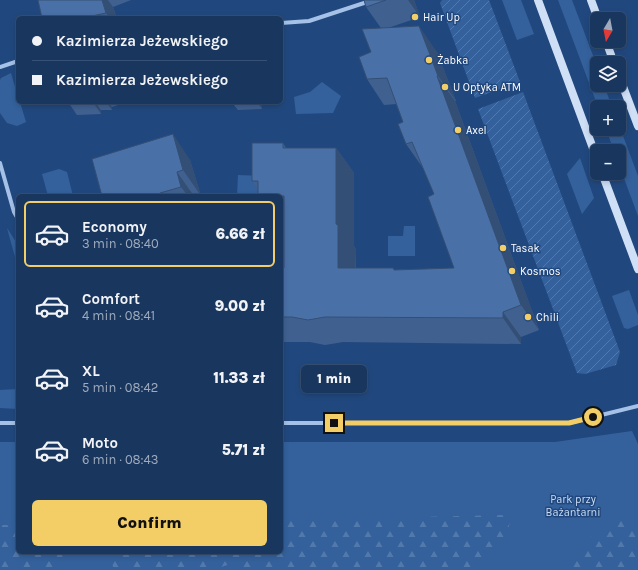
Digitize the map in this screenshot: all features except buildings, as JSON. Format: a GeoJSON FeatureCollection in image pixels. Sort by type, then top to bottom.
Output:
{"type":"FeatureCollection","features":[{"type":"Feature","properties":{"kind":"street"},"geometry":{"type":"LineString","coordinates":[[538,0],[591,144]]}},
{"type":"Feature","properties":{"kind":"street"},"geometry":{"type":"LineString","coordinates":[[591,0],[595,12]]}},
{"type":"Feature","properties":{"kind":"street"},"geometry":{"type":"LineString","coordinates":[[283,23],[309,21],[372,1]]}},
{"type":"Feature","properties":{"kind":"street"},"geometry":{"type":"LineString","coordinates":[[0,67],[16,62]]}},
{"type":"Feature","properties":{"kind":"street"},"geometry":{"type":"LineString","coordinates":[[625,92],[638,126]]}},
{"type":"Feature","properties":{"kind":"street"},"geometry":{"type":"LineString","coordinates":[[0,163],[16,216]]}},
{"type":"Feature","properties":{"kind":"street"},"geometry":{"type":"LineString","coordinates":[[605,180],[638,269]]}},
{"type":"Feature","properties":{"kind":"street"},"geometry":{"type":"LineString","coordinates":[[283,423],[569,423],[638,406]]}},
{"type":"Feature","properties":{"kind":"street"},"geometry":{"type":"LineString","coordinates":[[0,423],[16,423]]}},
{"type":"Feature","properties":{"kind":"green space"},"geometry":{"type":"Polygon","coordinates":[[[442,0],[489,0],[520,82],[475,98],[440,3],[442,0]]]}},
{"type":"Feature","properties":{"kind":"green space"},"geometry":{"type":"Polygon","coordinates":[[[502,0],[521,0],[534,34],[517,40],[502,0]]]}},
{"type":"Feature","properties":{"kind":"green space"},"geometry":{"type":"Polygon","coordinates":[[[558,0],[572,0],[593,56],[590,56],[590,86],[558,0]]]}},
{"type":"Feature","properties":{"kind":"green space"},"geometry":{"type":"Polygon","coordinates":[[[11,73],[16,90],[16,104],[21,104],[26,122],[17,126],[7,123],[0,113],[1,78],[11,73]]]}},
{"type":"Feature","properties":{"kind":"green space"},"geometry":{"type":"Polygon","coordinates":[[[322,82],[341,96],[333,113],[296,114],[294,97],[310,92],[322,82]]]}},
{"type":"Feature","properties":{"kind":"green space"},"geometry":{"type":"Polygon","coordinates":[[[523,92],[620,352],[616,365],[585,374],[577,373],[478,109],[523,92]]]}},
{"type":"Feature","properties":{"kind":"green space"},"geometry":{"type":"Polygon","coordinates":[[[592,92],[607,92],[609,100],[595,100],[592,92]]]}},
{"type":"Feature","properties":{"kind":"green space"},"geometry":{"type":"Polygon","coordinates":[[[609,136],[623,136],[638,176],[638,216],[625,180],[626,180],[626,144],[611,144],[609,136]]]}},
{"type":"Feature","properties":{"kind":"green space"},"geometry":{"type":"Polygon","coordinates":[[[580,158],[594,198],[582,214],[567,174],[580,158]]]}},
{"type":"Feature","properties":{"kind":"green space"},"geometry":{"type":"Polygon","coordinates":[[[59,169],[67,172],[72,194],[47,194],[42,174],[59,169]]]}},
{"type":"Feature","properties":{"kind":"green space"},"geometry":{"type":"Polygon","coordinates":[[[238,175],[260,176],[259,194],[237,194],[238,175]]]}},
{"type":"Feature","properties":{"kind":"green space"},"geometry":{"type":"Polygon","coordinates":[[[404,226],[415,226],[415,256],[388,256],[388,236],[403,236],[404,226]]]}},
{"type":"Feature","properties":{"kind":"green space"},"geometry":{"type":"Polygon","coordinates":[[[7,228],[16,242],[16,261],[7,228]]]}},
{"type":"Feature","properties":{"kind":"green space"},"geometry":{"type":"Polygon","coordinates":[[[629,290],[638,315],[638,325],[628,329],[624,328],[612,296],[629,290]]]}},
{"type":"Feature","properties":{"kind":"green space"},"geometry":{"type":"Polygon","coordinates":[[[16,389],[16,409],[0,408],[0,390],[16,389]]]}},
{"type":"Feature","properties":{"kind":"green space","name":"Park przy Bażantarni"},"geometry":{"type":"Polygon","coordinates":[[[632,431],[638,444],[638,570],[0,570],[0,442],[16,442],[16,554],[283,554],[283,442],[555,442],[632,431]]]}},
{"type":"Feature","properties":{"kind":"green space"},"geometry":{"type":"Polygon","coordinates":[[[506,515],[510,520],[507,538],[497,554],[471,570],[252,570],[227,565],[213,570],[114,570],[110,557],[112,554],[283,554],[283,520],[506,515]]]}},
{"type":"Feature","properties":{"kind":"green space"},"geometry":{"type":"Polygon","coordinates":[[[631,519],[638,521],[638,570],[576,570],[569,562],[582,553],[593,533],[611,523],[631,519]]]}},
{"type":"Feature","properties":{"kind":"green space"},"geometry":{"type":"Polygon","coordinates":[[[0,525],[16,525],[16,554],[62,554],[67,570],[0,570],[0,525]]]}},
{"type":"Feature","properties":{"kind":"place","name":"Hair Up"},"geometry":{"type":"Point","coordinates":[415,17]}},
{"type":"Feature","properties":{"kind":"place","name":"Żabka"},"geometry":{"type":"Point","coordinates":[429,60]}},
{"type":"Feature","properties":{"kind":"place","name":"U Optyka ATM"},"geometry":{"type":"Point","coordinates":[445,87]}},
{"type":"Feature","properties":{"kind":"place","name":"Axel"},"geometry":{"type":"Point","coordinates":[458,130]}},
{"type":"Feature","properties":{"kind":"place","name":"Tasak"},"geometry":{"type":"Point","coordinates":[503,248]}},
{"type":"Feature","properties":{"kind":"place","name":"Kosmos"},"geometry":{"type":"Point","coordinates":[512,271]}},
{"type":"Feature","properties":{"kind":"place","name":"Chili"},"geometry":{"type":"Point","coordinates":[528,317]}},
{"type":"Feature","properties":{"kind":"route"},"geometry":{"type":"LineString","coordinates":[[334,423],[569,423],[593,417]]}}]}
